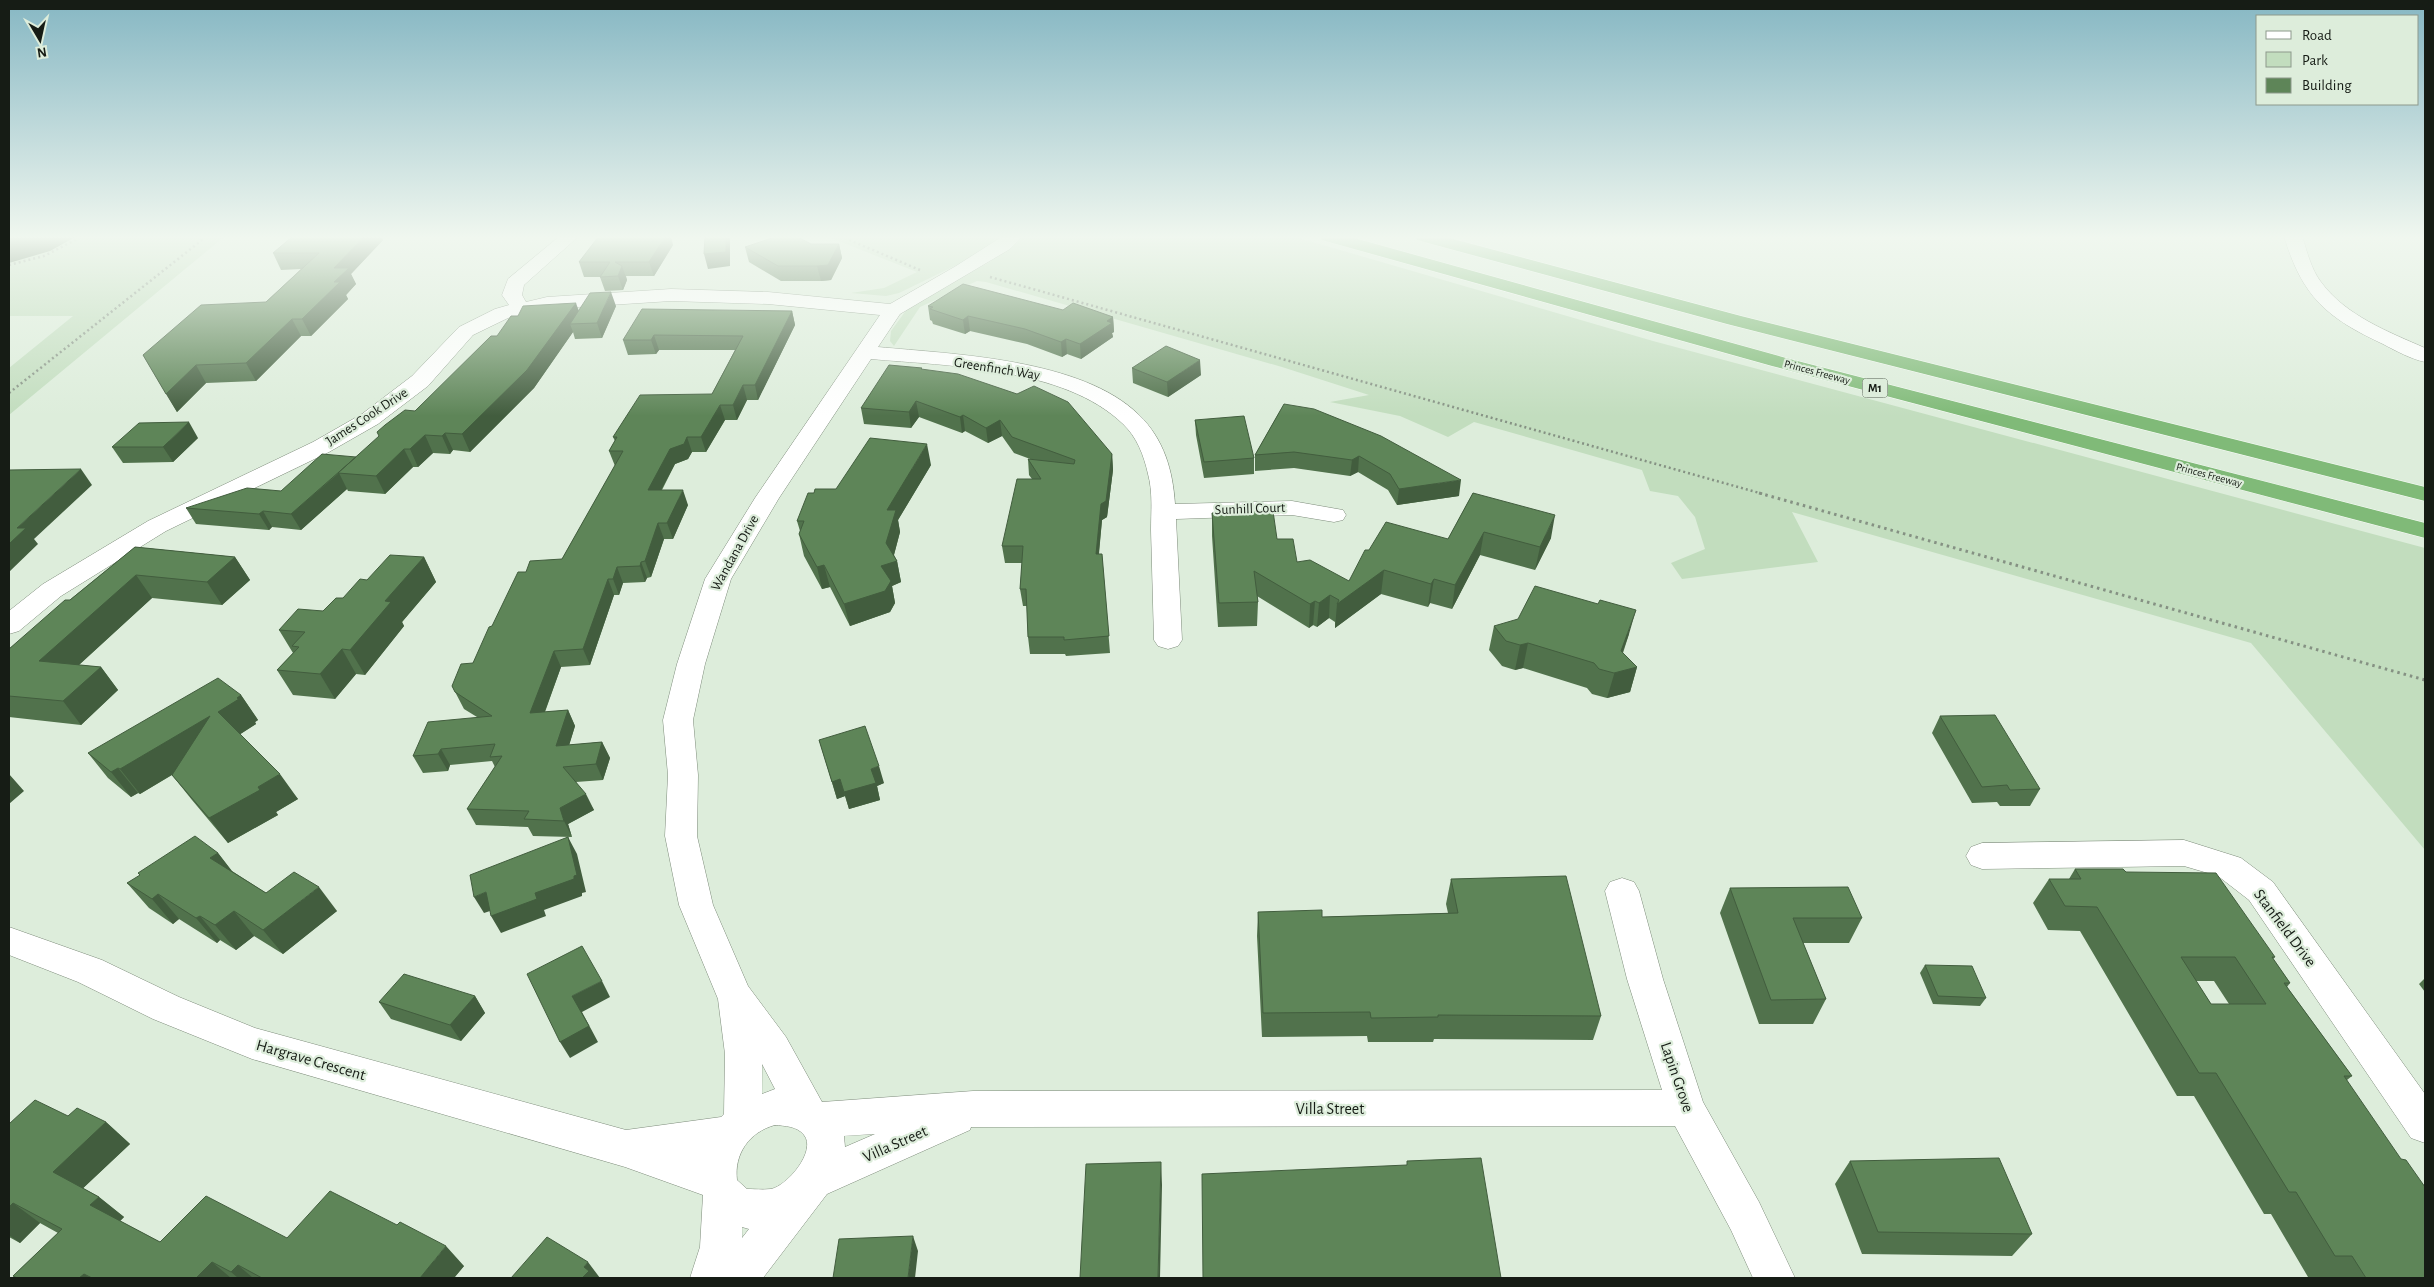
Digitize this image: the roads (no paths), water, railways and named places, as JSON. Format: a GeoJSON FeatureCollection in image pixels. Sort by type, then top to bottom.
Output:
{"type":"FeatureCollection","features":[{"type":"Feature","properties":{"kind":"highway","name":"Princes Freeway"},"geometry":{"type":"LineString","coordinates":[[1543,296],[1779,362],[2425,531]]}},
{"type":"Feature","properties":{"kind":"highway","name":"M1"},"geometry":{"type":"LineString","coordinates":[[1645,296],[2425,494]]}},
{"type":"Feature","properties":{"kind":"street"},"geometry":{"type":"LineString","coordinates":[[513,296],[521,308]]}},
{"type":"Feature","properties":{"kind":"street","name":"James Cook Drive"},"geometry":{"type":"LineString","coordinates":[[9,625],[52,590],[148,531],[207,500],[321,447],[370,419],[420,381],[466,331],[486,320],[521,308],[567,301],[679,296]]}},
{"type":"Feature","properties":{"kind":"street","name":"James Cook Drive"},"geometry":{"type":"LineString","coordinates":[[716,296],[893,310]]}},
{"type":"Feature","properties":{"kind":"street","name":"Wandana Drive"},"geometry":{"type":"LineString","coordinates":[[812,1116],[773,1049],[734,995],[696,905],[681,836],[683,775],[678,720],[693,655],[718,579],[762,506],[863,352],[893,310],[917,296]]}},
{"type":"Feature","properties":{"kind":"street"},"geometry":{"type":"LineString","coordinates":[[2324,296],[2335,307],[2358,323],[2425,356]]}},
{"type":"Feature","properties":{"kind":"street","name":"Greenfinch Way"},"geometry":{"type":"LineString","coordinates":[[863,352],[1019,369],[1066,383],[1100,398],[1130,418],[1148,441],[1157,459],[1165,512],[1168,640]]}},
{"type":"Feature","properties":{"kind":"street","name":"Sunhill Court"},"geometry":{"type":"LineString","coordinates":[[1165,512],[1292,508],[1334,515]]}},
{"type":"Feature","properties":{"kind":"street","name":"Stanfield Drive"},"geometry":{"type":"LineString","coordinates":[[1982,856],[2184,853],[2229,867],[2261,891],[2425,1125]]}},
{"type":"Feature","properties":{"kind":"street","name":"Lapin Grove"},"geometry":{"type":"LineString","coordinates":[[1622,891],[1645,979],[1686,1108],[1745,1216],[1774,1278]]}},
{"type":"Feature","properties":{"kind":"street","name":"Hargrave Crescent"},"geometry":{"type":"LineString","coordinates":[[9,941],[90,971],[166,1008],[252,1043],[625,1148],[720,1188]]}},
{"type":"Feature","properties":{"kind":"street","name":"Wandana Drive"},"geometry":{"type":"LineString","coordinates":[[734,995],[743,1054],[736,1128]]}},
{"type":"Feature","properties":{"kind":"street"},"geometry":{"type":"LineString","coordinates":[[711,1278],[721,1247],[720,1188],[715,1166],[720,1150],[736,1128],[758,1112],[775,1107],[792,1107],[812,1116],[826,1133],[827,1148],[824,1163],[809,1186],[737,1278]]}},
{"type":"Feature","properties":{"kind":"street","name":"Villa Street"},"geometry":{"type":"LineString","coordinates":[[812,1116],[974,1109],[1686,1108]]}},
{"type":"Feature","properties":{"kind":"street","name":"Villa Street"},"geometry":{"type":"LineString","coordinates":[[809,1186],[974,1109]]}},
{"type":"Feature","properties":{"kind":"street","name":"Hargrave Crescent"},"geometry":{"type":"LineString","coordinates":[[625,1148],[736,1128]]}},
{"type":"Feature","properties":{"kind":"street"},"geometry":{"type":"LineString","coordinates":[[720,1188],[735,1205],[750,1210],[768,1209],[786,1204],[809,1186]]}}]}
